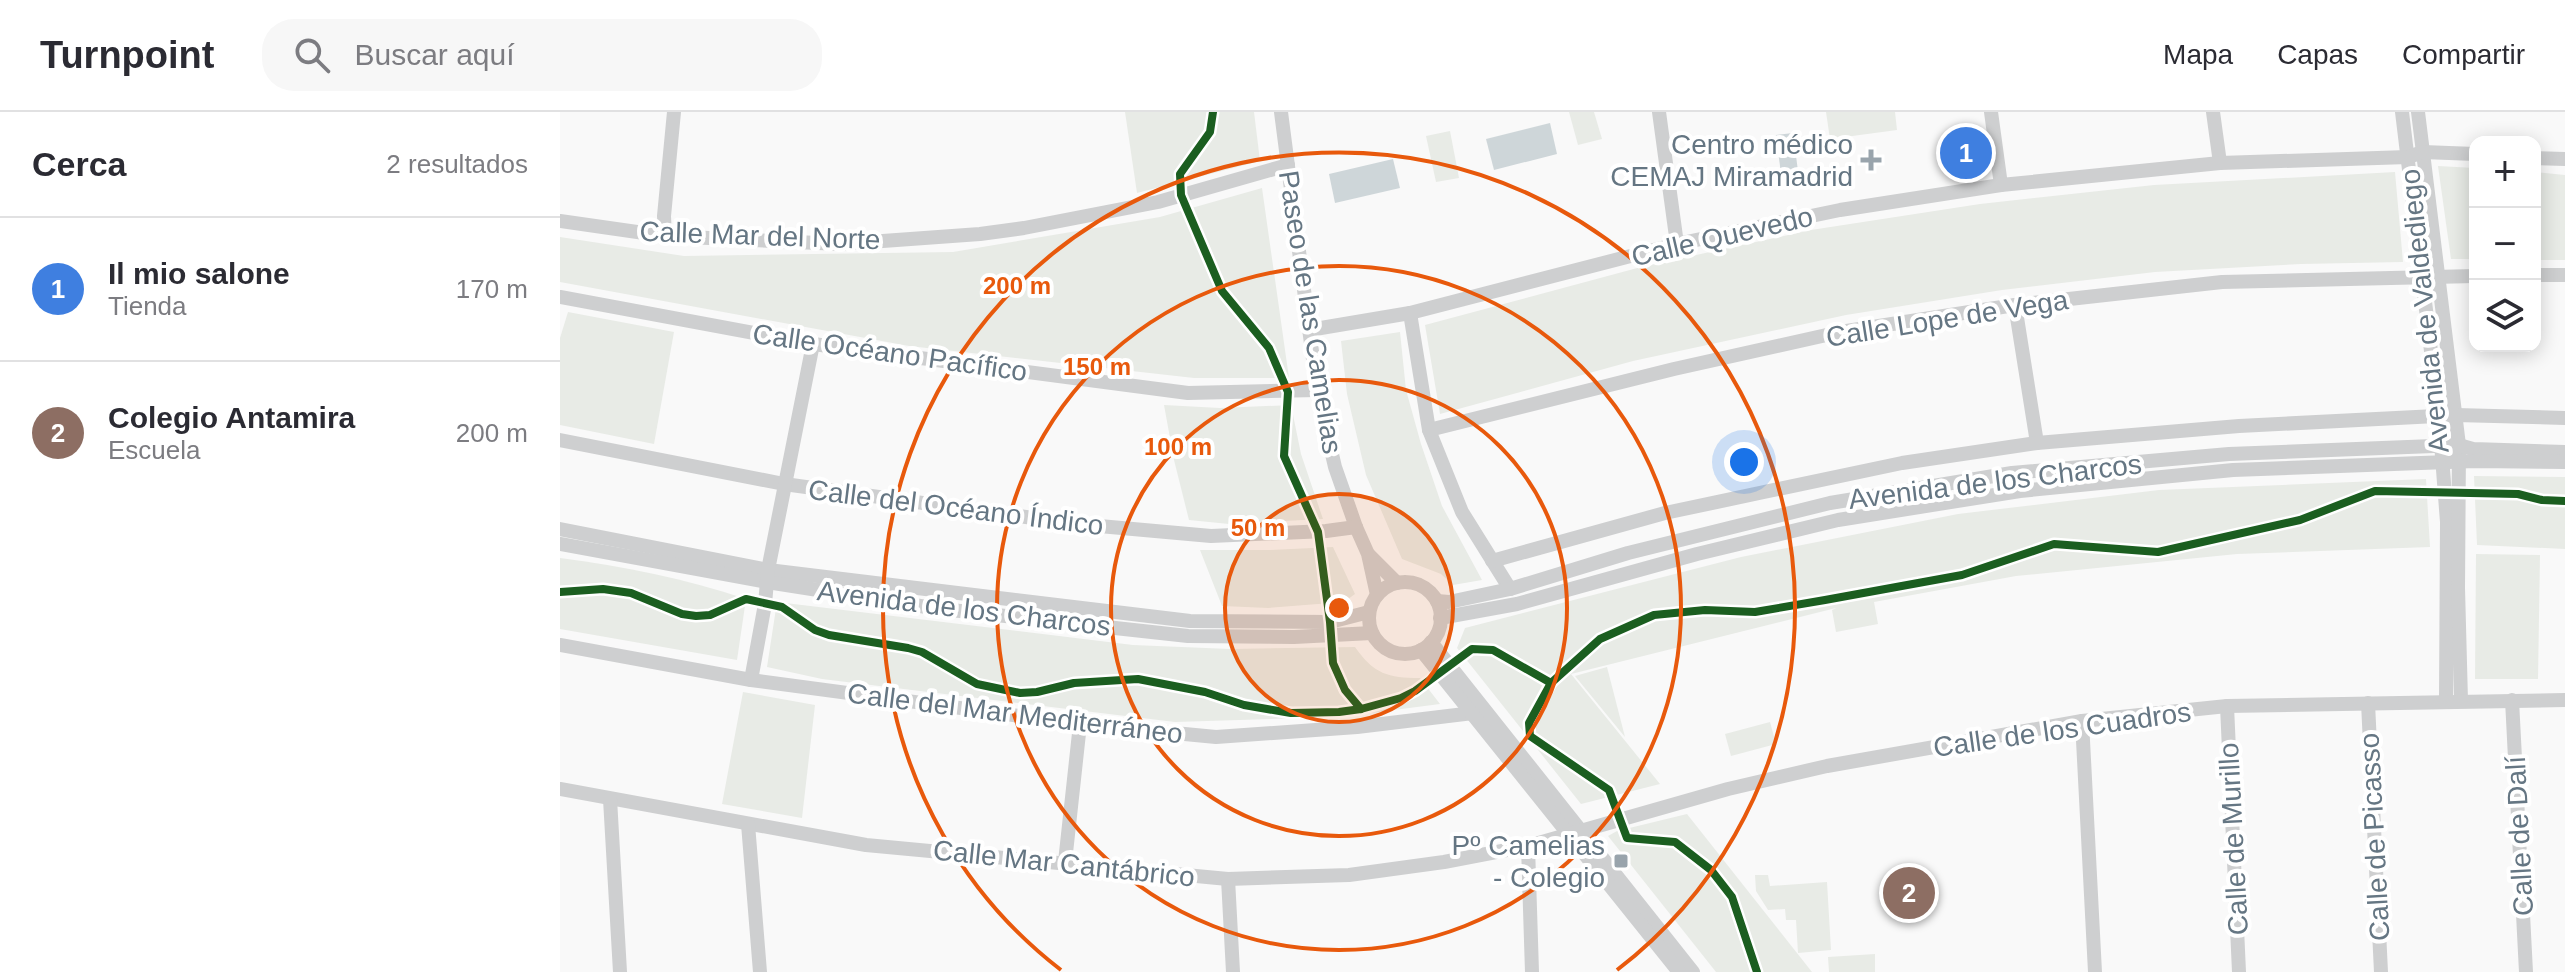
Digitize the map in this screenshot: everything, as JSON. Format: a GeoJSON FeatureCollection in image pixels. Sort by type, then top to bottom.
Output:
{"type":"FeatureCollection","features":[{"type":"Feature","properties":{"kind":"street"},"geometry":{"type":"LineString","coordinates":[[665,236],[664,216],[674,112]]}},
{"type":"Feature","properties":{"kind":"street","name":"Paseo de las Camelias"},"geometry":{"type":"LineString","coordinates":[[1281,112],[1317,390],[1335,467],[1368,554]]}},
{"type":"Feature","properties":{"kind":"street"},"geometry":{"type":"LineString","coordinates":[[1659,112],[1677,244]]}},
{"type":"Feature","properties":{"kind":"street"},"geometry":{"type":"LineString","coordinates":[[1991,112],[2001,185]]}},
{"type":"Feature","properties":{"kind":"street"},"geometry":{"type":"LineString","coordinates":[[2213,112],[2220,163]]}},
{"type":"Feature","properties":{"kind":"street","name":"Avenida de Valdediego"},"geometry":{"type":"LineString","coordinates":[[2402,112],[2459,445],[2453,701]]}},
{"type":"Feature","properties":{"kind":"street","name":"Avenida de Valdediego"},"geometry":{"type":"LineString","coordinates":[[2418,112],[2447,522],[2453,701]]}},
{"type":"Feature","properties":{"kind":"street","name":"Calle Quevedo"},"geometry":{"type":"LineString","coordinates":[[1309,330],[1410,313],[1677,244],[1840,210],[2001,185],[2220,163],[2408,157],[2423,152],[2469,154]]}},
{"type":"Feature","properties":{"kind":"street"},"geometry":{"type":"LineString","coordinates":[[2541,158],[2565,159]]}},
{"type":"Feature","properties":{"kind":"street","name":"Calle Mar del Norte"},"geometry":{"type":"LineString","coordinates":[[560,221],[665,236],[841,244],[980,234],[1158,202],[1288,165]]}},
{"type":"Feature","properties":{"kind":"street"},"geometry":{"type":"LineString","coordinates":[[2541,275],[2565,275]]}},
{"type":"Feature","properties":{"kind":"street","name":"Calle Lope de Vega"},"geometry":{"type":"LineString","coordinates":[[1429,430],[1825,335],[2015,305],[2222,282],[2469,276]]}},
{"type":"Feature","properties":{"kind":"street","name":"Calle Océano Pacífico"},"geometry":{"type":"LineString","coordinates":[[560,297],[813,344],[1188,393],[1317,390]]}},
{"type":"Feature","properties":{"kind":"street"},"geometry":{"type":"LineString","coordinates":[[2015,305],[2037,443]]}},
{"type":"Feature","properties":{"kind":"street"},"geometry":{"type":"LineString","coordinates":[[1410,313],[1429,430],[1462,512],[1510,589]]}},
{"type":"Feature","properties":{"kind":"street"},"geometry":{"type":"LineString","coordinates":[[751,680],[767,576],[813,344]]}},
{"type":"Feature","properties":{"kind":"street","name":"Avenida de los Charcos"},"geometry":{"type":"LineString","coordinates":[[1492,561],[1665,513],[1902,463],[2037,443],[2239,426],[2456,415],[2565,418]]}},
{"type":"Feature","properties":{"kind":"street","name":"Calle del Océano Índico"},"geometry":{"type":"LineString","coordinates":[[560,440],[784,484],[1077,524],[1211,536],[1356,527]]}},
{"type":"Feature","properties":{"kind":"street","name":"Avenida de los Charcos"},"geometry":{"type":"LineString","coordinates":[[1437,601],[1449,602],[1510,589],[1628,553],[1830,503],[2012,473],[2229,454],[2459,445],[2473,449],[2565,452]]}},
{"type":"Feature","properties":{"kind":"street","name":"Avenida de los Charcos"},"geometry":{"type":"LineString","coordinates":[[1440,618],[1517,604],[1697,554],[1838,520],[2020,491],[2233,470],[2565,462]]}},
{"type":"Feature","properties":{"kind":"street","name":"Avenida de los Charcos"},"geometry":{"type":"LineString","coordinates":[[560,529],[767,576],[1190,621],[1330,622],[1369,612]]}},
{"type":"Feature","properties":{"kind":"street","name":"Avenida de los Charcos"},"geometry":{"type":"LineString","coordinates":[[560,544],[767,576],[948,610],[1188,636],[1294,637],[1372,633]]}},
{"type":"Feature","properties":{"kind":"street"},"geometry":{"type":"LineString","coordinates":[[1368,554],[1397,583]]}},
{"type":"Feature","properties":{"kind":"street"},"geometry":{"type":"LineString","coordinates":[[1368,554],[1377,595]]}},
{"type":"Feature","properties":{"kind":"street"},"geometry":{"type":"LineString","coordinates":[[1397,583],[1412,583],[1421,586],[1437,601],[1440,618],[1437,633],[1426,646],[1405,654],[1384,647],[1372,633],[1369,612],[1383,589],[1397,583]]}},
{"type":"Feature","properties":{"kind":"street","name":"Calle del Mar Mediterráneo"},"geometry":{"type":"LineString","coordinates":[[560,645],[751,680],[1080,724],[1216,737],[1357,727],[1473,713]]}},
{"type":"Feature","properties":{"kind":"street"},"geometry":{"type":"LineString","coordinates":[[1426,646],[1473,713],[1693,972]]}},
{"type":"Feature","properties":{"kind":"street"},"geometry":{"type":"LineString","coordinates":[[1426,646],[1574,831],[1679,972]]}},
{"type":"Feature","properties":{"kind":"street","name":"Calle de Dalí"},"geometry":{"type":"LineString","coordinates":[[2512,700],[2526,972]]}},
{"type":"Feature","properties":{"kind":"street","name":"Calle de los Cuadros"},"geometry":{"type":"LineString","coordinates":[[1574,831],[1827,766],[2082,721],[2227,706],[2565,700]]}},
{"type":"Feature","properties":{"kind":"street","name":"Calle de Picasso"},"geometry":{"type":"LineString","coordinates":[[2368,703],[2381,972]]}},
{"type":"Feature","properties":{"kind":"street","name":"Calle de Murillo"},"geometry":{"type":"LineString","coordinates":[[2227,706],[2239,972]]}},
{"type":"Feature","properties":{"kind":"street"},"geometry":{"type":"LineString","coordinates":[[2082,721],[2095,972]]}},
{"type":"Feature","properties":{"kind":"street"},"geometry":{"type":"LineString","coordinates":[[1065,862],[1080,724]]}},
{"type":"Feature","properties":{"kind":"street","name":"Calle Mar Cantábrico"},"geometry":{"type":"LineString","coordinates":[[560,789],[866,845],[1228,879],[1349,875],[1444,862],[1528,846],[1574,831]]}},
{"type":"Feature","properties":{"kind":"street"},"geometry":{"type":"LineString","coordinates":[[610,799],[620,972]]}},
{"type":"Feature","properties":{"kind":"street"},"geometry":{"type":"LineString","coordinates":[[748,824],[760,972]]}},
{"type":"Feature","properties":{"kind":"street"},"geometry":{"type":"LineString","coordinates":[[1528,846],[1532,972]]}},
{"type":"Feature","properties":{"kind":"street"},"geometry":{"type":"LineString","coordinates":[[1228,879],[1233,972]]}},
{"type":"Feature","properties":{"kind":"shaded area"},"geometry":{"type":"Polygon","coordinates":[[[1125,112],[1254,112],[1260,161],[1137,193],[1125,112]]]}},
{"type":"Feature","properties":{"kind":"shaded area"},"geometry":{"type":"Polygon","coordinates":[[[1569,112],[1594,112],[1602,139],[1578,145],[1569,112]]]}},
{"type":"Feature","properties":{"kind":"shaded area"},"geometry":{"type":"Polygon","coordinates":[[[1826,112],[1895,112],[1897,130],[1830,139],[1826,112]]]}},
{"type":"Feature","properties":{"kind":"shaded area"},"geometry":{"type":"Polygon","coordinates":[[[1550,123],[1557,154],[1494,170],[1486,139],[1550,123]]]}},
{"type":"Feature","properties":{"kind":"shaded area"},"geometry":{"type":"Polygon","coordinates":[[[1450,131],[1459,178],[1436,182],[1426,136],[1450,131]]]}},
{"type":"Feature","properties":{"kind":"shaded area"},"geometry":{"type":"Polygon","coordinates":[[[1793,133],[1798,171],[1781,174],[1776,135],[1793,133]]]}},
{"type":"Feature","properties":{"kind":"shaded area"},"geometry":{"type":"Polygon","coordinates":[[[1393,159],[1400,188],[1335,203],[1329,174],[1393,159]]]}},
{"type":"Feature","properties":{"kind":"shaded area"},"geometry":{"type":"Polygon","coordinates":[[[2438,166],[2469,168],[2469,259],[2451,259],[2438,166]]]}},
{"type":"Feature","properties":{"kind":"shaded area"},"geometry":{"type":"Polygon","coordinates":[[[2395,172],[2403,262],[2155,272],[2002,290],[1846,315],[1633,361],[1440,414],[1425,325],[1641,267],[1811,230],[1980,204],[2154,185],[2395,172]]]}},
{"type":"Feature","properties":{"kind":"shaded area"},"geometry":{"type":"Polygon","coordinates":[[[2541,173],[2565,175],[2565,260],[2541,260],[2541,173]]]}},
{"type":"Feature","properties":{"kind":"shaded area"},"geometry":{"type":"Polygon","coordinates":[[[1262,188],[1289,378],[1194,378],[909,346],[560,282],[560,237],[684,256],[953,252],[1160,217],[1262,188]]]}},
{"type":"Feature","properties":{"kind":"shaded area"},"geometry":{"type":"Polygon","coordinates":[[[568,312],[674,332],[654,444],[560,425],[560,338],[568,312]]]}},
{"type":"Feature","properties":{"kind":"shaded area"},"geometry":{"type":"Polygon","coordinates":[[[1400,332],[1406,390],[1421,444],[1442,506],[1482,580],[1453,585],[1441,574],[1402,559],[1366,475],[1347,394],[1341,341],[1400,332]]]}},
{"type":"Feature","properties":{"kind":"shaded area"},"geometry":{"type":"Polygon","coordinates":[[[1164,405],[1220,408],[1291,405],[1301,454],[1323,519],[1229,524],[1189,520],[1164,405]]]}},
{"type":"Feature","properties":{"kind":"shaded area"},"geometry":{"type":"Polygon","coordinates":[[[2474,476],[2565,477],[2565,549],[2477,545],[2474,476]]]}},
{"type":"Feature","properties":{"kind":"shaded area"},"geometry":{"type":"Polygon","coordinates":[[[2426,479],[2430,547],[2237,554],[2016,576],[1874,602],[1878,624],[1836,632],[1832,610],[1836,608],[1571,674],[1660,784],[1581,804],[1457,648],[1465,628],[1741,557],[1958,514],[2159,490],[2426,479]]]}},
{"type":"Feature","properties":{"kind":"shaded area"},"geometry":{"type":"Polygon","coordinates":[[[1333,547],[1355,594],[1344,602],[1268,608],[1222,606],[1200,550],[1270,550],[1333,547]]]}},
{"type":"Feature","properties":{"kind":"shaded area"},"geometry":{"type":"Polygon","coordinates":[[[2476,554],[2540,555],[2538,679],[2475,679],[2476,554]]]}},
{"type":"Feature","properties":{"kind":"shaded area"},"geometry":{"type":"Polygon","coordinates":[[[560,558],[654,574],[746,599],[737,660],[560,629],[560,558]]]}},
{"type":"Feature","properties":{"kind":"shaded area"},"geometry":{"type":"Polygon","coordinates":[[[777,602],[1133,645],[1230,649],[1355,647],[1375,669],[1383,673],[1420,678],[1440,704],[1340,717],[1175,722],[822,679],[767,667],[777,602]]]}},
{"type":"Feature","properties":{"kind":"shaded area"},"geometry":{"type":"Polygon","coordinates":[[[1607,667],[1625,737],[1575,676],[1607,667]]]}},
{"type":"Feature","properties":{"kind":"shaded area"},"geometry":{"type":"Polygon","coordinates":[[[743,692],[815,705],[802,818],[722,804],[743,692]]]}},
{"type":"Feature","properties":{"kind":"shaded area"},"geometry":{"type":"Polygon","coordinates":[[[1770,722],[1776,744],[1731,756],[1725,734],[1770,722]]]}},
{"type":"Feature","properties":{"kind":"shaded area"},"geometry":{"type":"Polygon","coordinates":[[[1687,814],[1812,972],[1716,972],[1608,836],[1617,831],[1687,814]]]}},
{"type":"Feature","properties":{"kind":"shaded area"},"geometry":{"type":"Polygon","coordinates":[[[1755,875],[1768,875],[1770,886],[1827,882],[1831,950],[1798,953],[1796,920],[1786,920],[1785,909],[1768,910],[1756,891],[1755,875]]]}},
{"type":"Feature","properties":{"kind":"shaded area"},"geometry":{"type":"Polygon","coordinates":[[[1875,954],[1875,972],[1829,972],[1828,957],[1875,954]]]}},
{"type":"Feature","properties":{"kind":"cycle path"},"geometry":{"type":"LineString","coordinates":[[1213,112],[1210,132],[1180,174],[1181,195],[1222,291],[1269,348],[1288,392],[1284,456],[1318,532],[1333,663],[1345,690],[1361,709]]}},
{"type":"Feature","properties":{"kind":"cycle path"},"geometry":{"type":"LineString","coordinates":[[1757,972],[1732,897],[1711,870],[1675,842],[1627,838],[1609,790],[1530,736],[1529,723],[1551,683],[1600,639],[1654,615],[1705,610],[1755,612],[1825,600],[1962,575],[2054,544],[2158,552],[2300,520],[2375,491],[2518,494],[2565,501]]}},
{"type":"Feature","properties":{"kind":"cycle path"},"geometry":{"type":"LineString","coordinates":[[560,592],[603,589],[631,593],[682,614],[696,616],[710,615],[746,599],[782,607],[815,630],[829,635],[922,652],[977,684],[1020,693],[1074,683],[1138,679],[1291,713],[1339,712],[1401,698],[1472,649],[1493,650],[1551,683]]}},
{"type":"Feature","properties":{"kind":"place","name":"Il mio salone"},"geometry":{"type":"Point","coordinates":[1966,153]}},
{"type":"Feature","properties":{"kind":"place","name":"Centro médico CEMAJ Miramadrid"},"geometry":{"type":"Point","coordinates":[1871,160]}},
{"type":"Feature","properties":{"kind":"place","name":"Pº Camelias - Colegio"},"geometry":{"type":"Point","coordinates":[1621,861]}},
{"type":"Feature","properties":{"kind":"place","name":"Colegio Antamira"},"geometry":{"type":"Point","coordinates":[1909,893]}}]}
